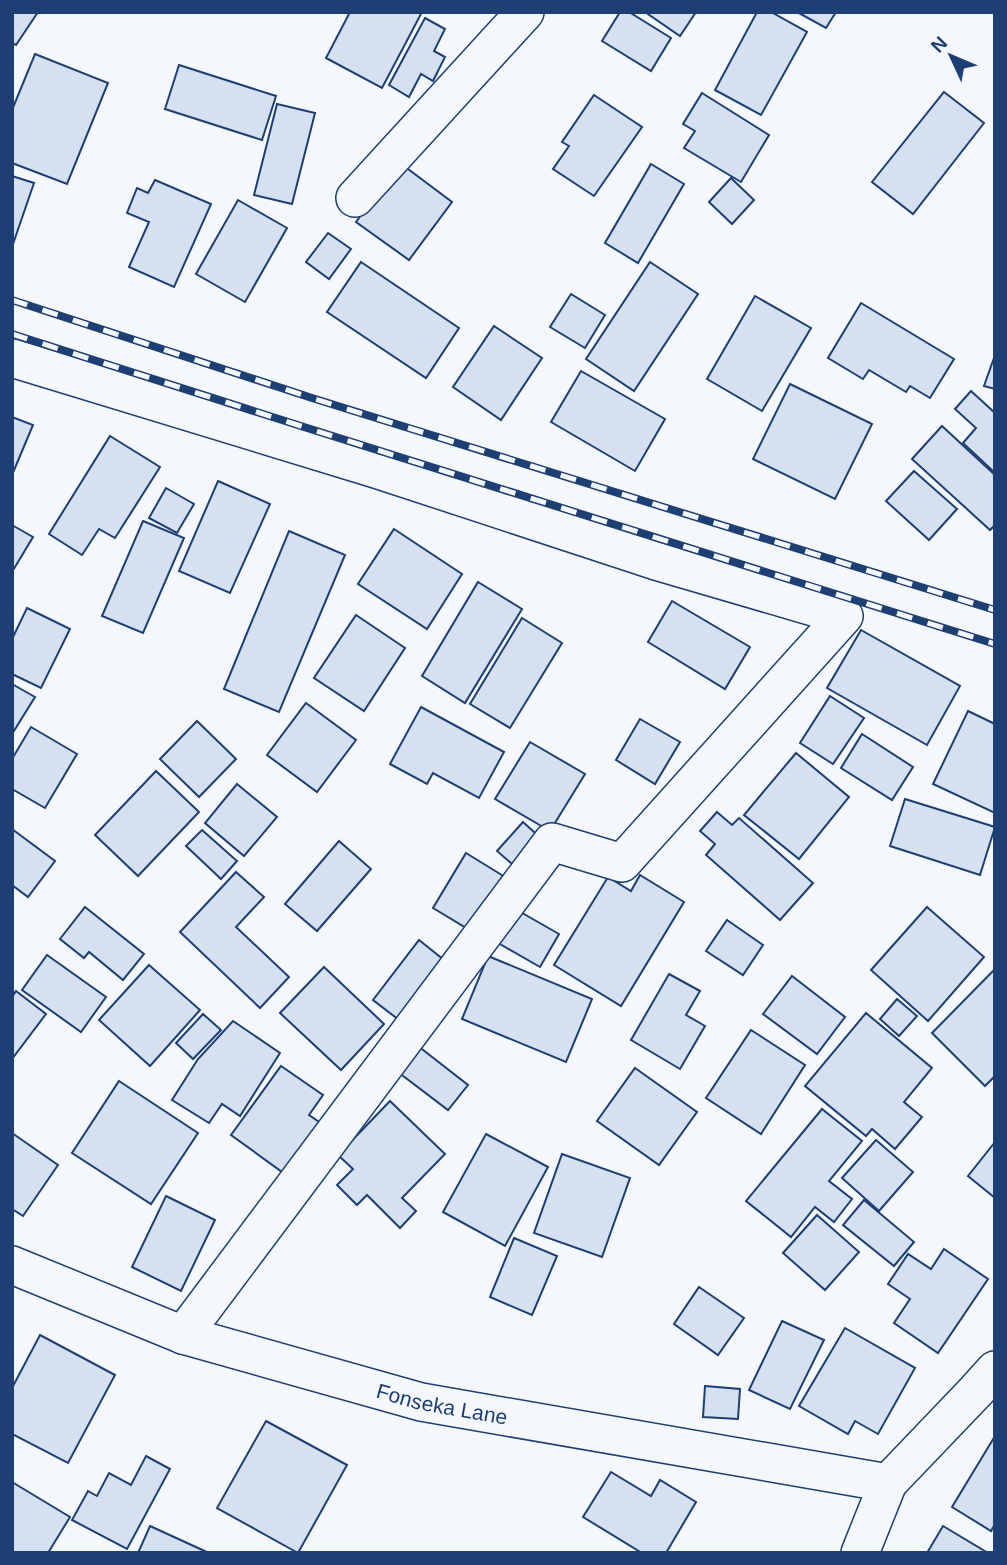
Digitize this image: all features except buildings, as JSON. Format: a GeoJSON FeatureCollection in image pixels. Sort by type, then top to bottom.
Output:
{"type":"FeatureCollection","features":[{"type":"Feature","properties":{"kind":"street"},"geometry":{"type":"LineString","coordinates":[[355,198],[525,12]]}},
{"type":"Feature","properties":{"kind":"street"},"geometry":{"type":"LineString","coordinates":[[12,358],[376,470],[656,561],[844,616],[622,863],[552,842],[183,1335]]}},
{"type":"Feature","properties":{"kind":"street","name":"Fonseka Lane"},"geometry":{"type":"LineString","coordinates":[[12,1265],[183,1335],[421,1402],[888,1483]]}},
{"type":"Feature","properties":{"kind":"street"},"geometry":{"type":"LineString","coordinates":[[860,1553],[888,1483],[989,1388]]}},
{"type":"Feature","properties":{"kind":"railway"},"geometry":{"type":"LineString","coordinates":[[12,300],[312,398],[995,610]]}},
{"type":"Feature","properties":{"kind":"railway"},"geometry":{"type":"LineString","coordinates":[[12,334],[995,644]]}}]}
